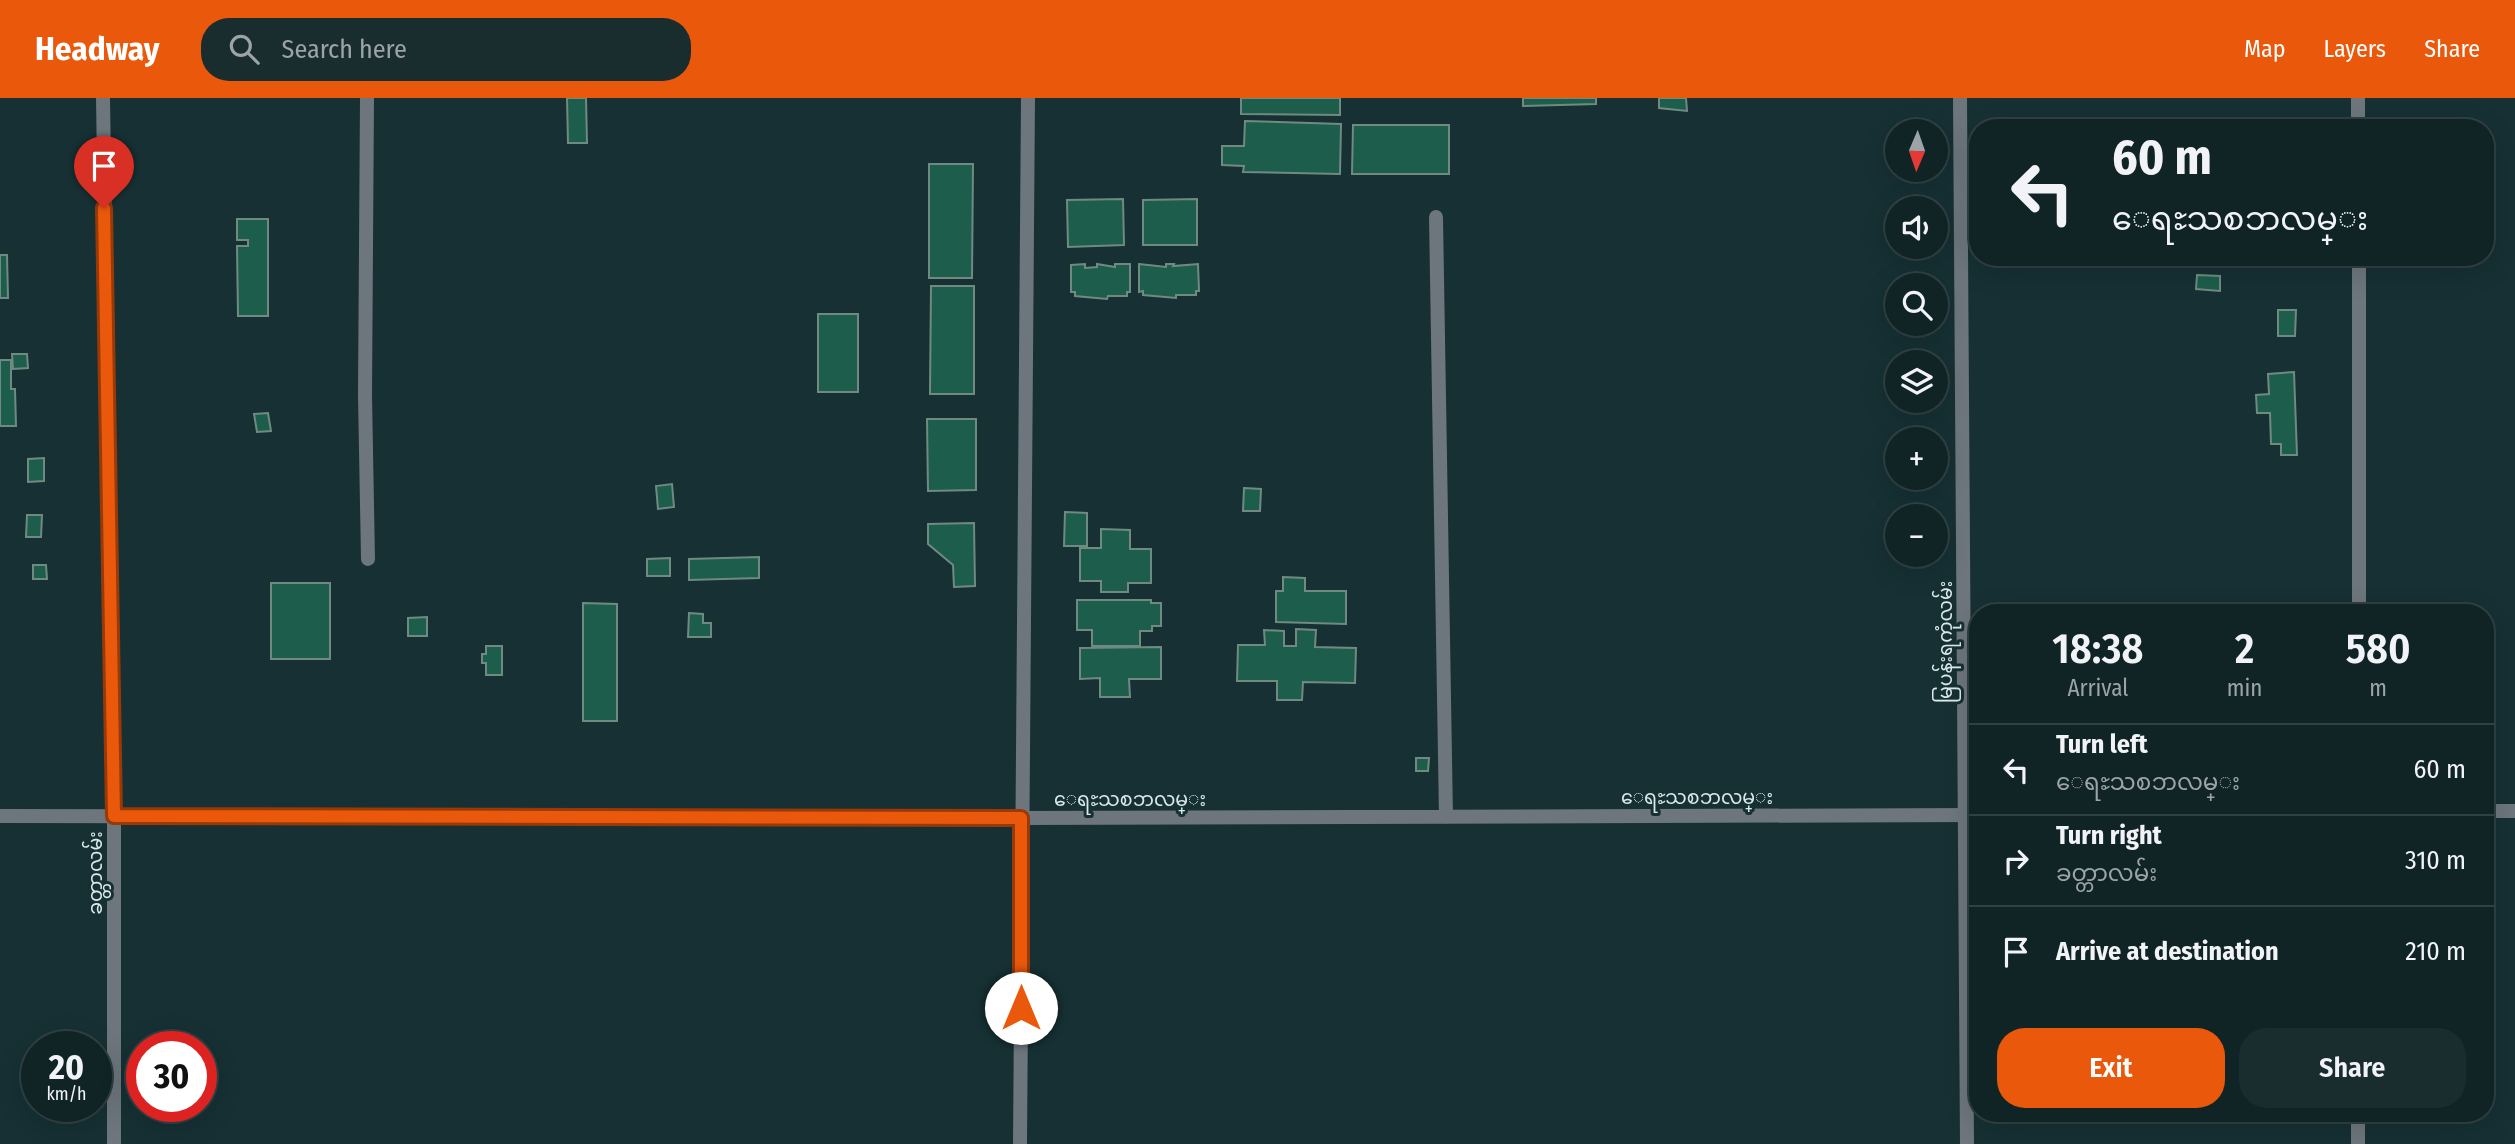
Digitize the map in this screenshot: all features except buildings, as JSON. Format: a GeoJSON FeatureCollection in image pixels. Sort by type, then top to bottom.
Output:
{"type":"FeatureCollection","features":[{"type":"Feature","properties":{"kind":"street","name":"ခတ္တာလမ်း"},"geometry":{"type":"LineString","coordinates":[[103,98],[114,816],[114,1144]]}},
{"type":"Feature","properties":{"kind":"street"},"geometry":{"type":"LineString","coordinates":[[368,98],[365,395],[368,559]]}},
{"type":"Feature","properties":{"kind":"street"},"geometry":{"type":"LineString","coordinates":[[1020,1144],[1028,98]]}},
{"type":"Feature","properties":{"kind":"street","name":"မြပန်းရကုံလမ်း"},"geometry":{"type":"LineString","coordinates":[[1960,98],[1969,636]]}},
{"type":"Feature","properties":{"kind":"street"},"geometry":{"type":"LineString","coordinates":[[2358,98],[2358,119]]}},
{"type":"Feature","properties":{"kind":"street"},"geometry":{"type":"LineString","coordinates":[[1436,217],[1446,817]]}},
{"type":"Feature","properties":{"kind":"street"},"geometry":{"type":"LineString","coordinates":[[2359,266],[2359,604]]}},
{"type":"Feature","properties":{"kind":"street"},"geometry":{"type":"LineString","coordinates":[[2494,811],[2515,811]]}},
{"type":"Feature","properties":{"kind":"street","name":"ေရႊသစၥာလမ္း"},"geometry":{"type":"LineString","coordinates":[[0,816],[1021,818],[1969,815]]}},
{"type":"Feature","properties":{"kind":"street","name":"မြပန်းရကုံလမ်း"},"geometry":{"type":"LineString","coordinates":[[1968,1144],[1969,1062]]}},
{"type":"Feature","properties":{"kind":"street"},"geometry":{"type":"LineString","coordinates":[[2358,1122],[2358,1144]]}},
{"type":"Feature","properties":{"kind":"route"},"geometry":{"type":"LineString","coordinates":[[104,208],[114,816],[1021,818],[1021,1008]]}}]}
